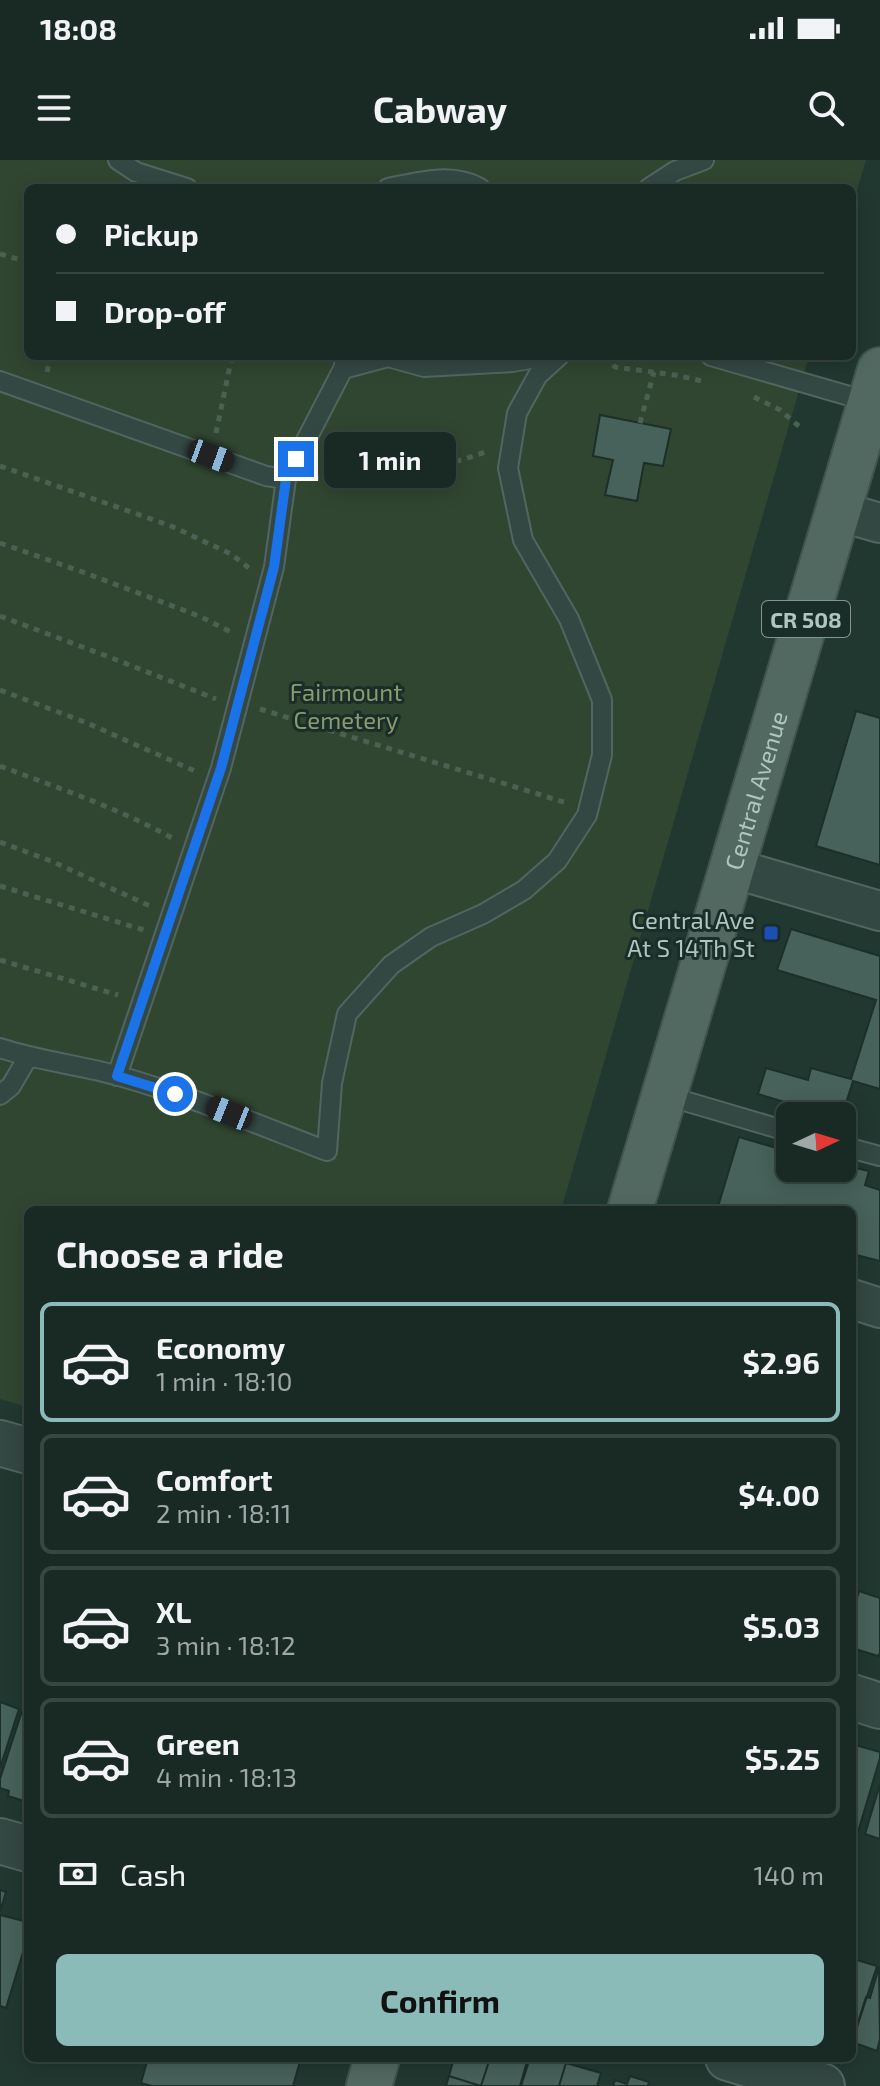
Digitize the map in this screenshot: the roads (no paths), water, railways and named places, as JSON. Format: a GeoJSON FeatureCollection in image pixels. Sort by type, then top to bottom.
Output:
{"type":"FeatureCollection","features":[{"type":"Feature","properties":{"kind":"main road","name":"Central Avenue"},"geometry":{"type":"LineString","coordinates":[[631,1206],[875,386]]}},
{"type":"Feature","properties":{"kind":"main road"},"geometry":{"type":"LineString","coordinates":[[369,2086],[376,2062]]}},
{"type":"Feature","properties":{"kind":"street"},"geometry":{"type":"LineString","coordinates":[[838,511],[880,523]]}},
{"type":"Feature","properties":{"kind":"street"},"geometry":{"type":"LineString","coordinates":[[732,868],[880,911]]}},
{"type":"Feature","properties":{"kind":"street"},"geometry":{"type":"LineString","coordinates":[[856,1300],[880,1308]]}},
{"type":"Feature","properties":{"kind":"street"},"geometry":{"type":"LineString","coordinates":[[0,1443],[24,1450]]}},
{"type":"Feature","properties":{"kind":"street"},"geometry":{"type":"LineString","coordinates":[[856,1698],[880,1706]]}},
{"type":"Feature","properties":{"kind":"street"},"geometry":{"type":"LineString","coordinates":[[0,1841],[24,1848]]}},
{"type":"Feature","properties":{"kind":"street"},"geometry":{"type":"LineString","coordinates":[[737,2065],[822,2086]]}},
{"type":"Feature","properties":{"kind":"lane"},"geometry":{"type":"LineString","coordinates":[[118,160],[136,172],[174,184]]}},
{"type":"Feature","properties":{"kind":"lane"},"geometry":{"type":"LineString","coordinates":[[654,184],[675,165],[704,160]]}},
{"type":"Feature","properties":{"kind":"lane"},"geometry":{"type":"LineString","coordinates":[[408,184],[432,179],[473,184]]}},
{"type":"Feature","properties":{"kind":"lane"},"geometry":{"type":"LineString","coordinates":[[399,360],[424,367],[524,360]]}},
{"type":"Feature","properties":{"kind":"lane"},"geometry":{"type":"LineString","coordinates":[[0,1048],[117,1076],[203,1103],[327,1151],[332,1083],[347,1014],[391,965],[431,937],[483,914],[524,890],[557,861],[587,815],[602,755],[602,700],[569,619],[523,540],[508,468],[517,413],[538,375],[555,360]]}},
{"type":"Feature","properties":{"kind":"lane"},"geometry":{"type":"LineString","coordinates":[[733,360],[875,386]]}},
{"type":"Feature","properties":{"kind":"lane"},"geometry":{"type":"LineString","coordinates":[[117,1076],[213,795],[232,703],[274,567],[286,479],[344,362]]}},
{"type":"Feature","properties":{"kind":"lane"},"geometry":{"type":"LineString","coordinates":[[0,381],[266,476],[286,479]]}},
{"type":"Feature","properties":{"kind":"lane"},"geometry":{"type":"LineString","coordinates":[[0,1095],[11,1086],[28,1057]]}},
{"type":"Feature","properties":{"kind":"lane"},"geometry":{"type":"LineString","coordinates":[[664,1095],[776,1128]]}},
{"type":"Feature","properties":{"kind":"lane"},"geometry":{"type":"LineString","coordinates":[[856,1150],[880,1156]]}},
{"type":"Feature","properties":{"kind":"place","name":"Central Ave At S 14Th St"},"geometry":{"type":"Point","coordinates":[771,933]}},
{"type":"Feature","properties":{"kind":"park label","name":"Fairmount Cemetery"},"geometry":{"type":"Point","coordinates":[346,705]}}]}
